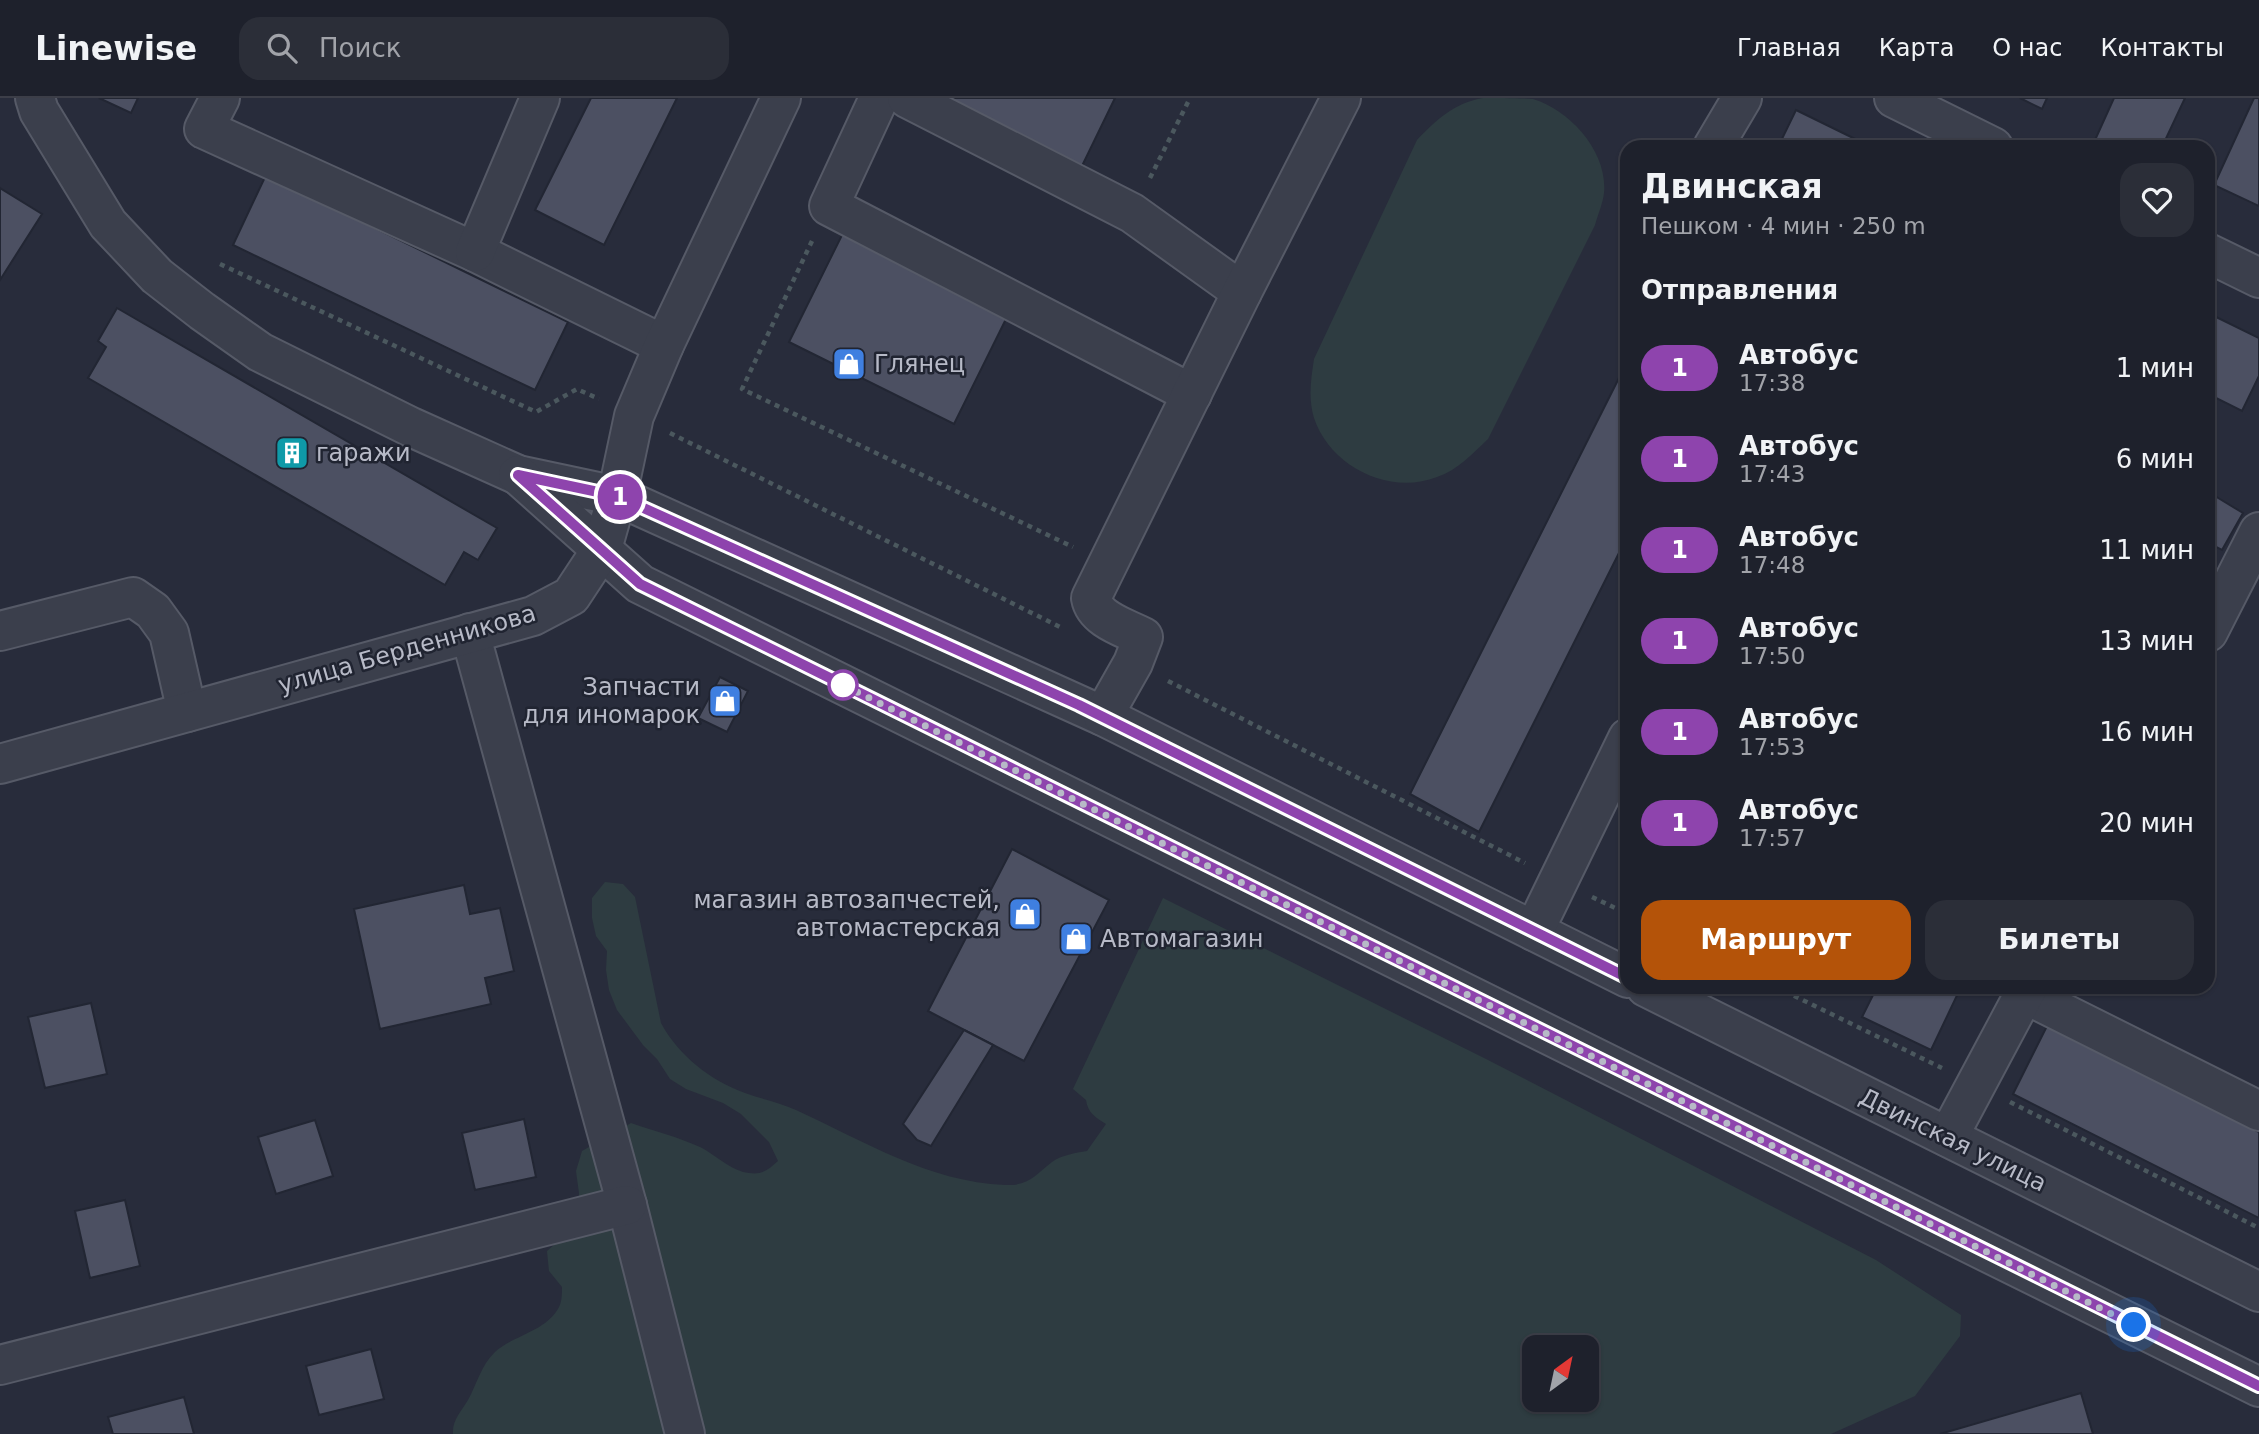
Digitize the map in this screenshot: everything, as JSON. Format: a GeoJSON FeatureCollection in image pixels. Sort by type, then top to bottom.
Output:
{"type":"FeatureCollection","features":[{"type":"Feature","properties":{"kind":"street"},"geometry":{"type":"LineString","coordinates":[[35,98],[39,111],[108,224],[157,276],[202,312],[260,352],[411,427],[518,475],[617,496],[1103,716],[1620,974]]}},
{"type":"Feature","properties":{"kind":"street"},"geometry":{"type":"LineString","coordinates":[[220,98],[204,129],[475,252],[664,345]]}},
{"type":"Feature","properties":{"kind":"street"},"geometry":{"type":"LineString","coordinates":[[475,252],[540,98]]}},
{"type":"Feature","properties":{"kind":"street","name":"улица Берденникова"},"geometry":{"type":"LineString","coordinates":[[0,764],[533,616],[571,596],[602,549],[617,496],[634,416],[664,345],[781,98]]}},
{"type":"Feature","properties":{"kind":"street"},"geometry":{"type":"LineString","coordinates":[[879,98],[829,206],[1192,394]]}},
{"type":"Feature","properties":{"kind":"street"},"geometry":{"type":"LineString","coordinates":[[907,98],[1132,213],[1242,292]]}},
{"type":"Feature","properties":{"kind":"street"},"geometry":{"type":"LineString","coordinates":[[1103,716],[1133,663],[1143,637],[1103,617],[1093,607],[1091,598],[1341,98]]}},
{"type":"Feature","properties":{"kind":"street"},"geometry":{"type":"LineString","coordinates":[[1717,140],[1742,98]]}},
{"type":"Feature","properties":{"kind":"street"},"geometry":{"type":"LineString","coordinates":[[1894,98],[1979,140]]}},
{"type":"Feature","properties":{"kind":"street"},"geometry":{"type":"LineString","coordinates":[[2215,256],[2259,278]]}},
{"type":"Feature","properties":{"kind":"street"},"geometry":{"type":"LineString","coordinates":[[518,475],[640,584],[2259,1387]]}},
{"type":"Feature","properties":{"kind":"street"},"geometry":{"type":"LineString","coordinates":[[2215,618],[2259,532]]}},
{"type":"Feature","properties":{"kind":"street"},"geometry":{"type":"LineString","coordinates":[[0,631],[133,597],[153,611],[169,633],[187,712]]}},
{"type":"Feature","properties":{"kind":"street"},"geometry":{"type":"LineString","coordinates":[[470,634],[626,1205],[685,1434]]}},
{"type":"Feature","properties":{"kind":"street"},"geometry":{"type":"LineString","coordinates":[[1534,931],[1620,754]]}},
{"type":"Feature","properties":{"kind":"street","name":"Двинская улица"},"geometry":{"type":"LineString","coordinates":[[1660,994],[2259,1292]]}},
{"type":"Feature","properties":{"kind":"street"},"geometry":{"type":"LineString","coordinates":[[1948,1137],[2025,994]]}},
{"type":"Feature","properties":{"kind":"street"},"geometry":{"type":"LineString","coordinates":[[2033,994],[2259,1111]]}},
{"type":"Feature","properties":{"kind":"street"},"geometry":{"type":"LineString","coordinates":[[0,1365],[626,1205]]}},
{"type":"Feature","properties":{"kind":"path"},"geometry":{"type":"LineString","coordinates":[[1132,213],[1190,98]]}},
{"type":"Feature","properties":{"kind":"path"},"geometry":{"type":"LineString","coordinates":[[829,206],[742,389],[1109,565]]}},
{"type":"Feature","properties":{"kind":"path"},"geometry":{"type":"LineString","coordinates":[[220,264],[536,412],[577,389],[634,416]]}},
{"type":"Feature","properties":{"kind":"path"},"geometry":{"type":"LineString","coordinates":[[1790,994],[2259,1228]]}},
{"type":"Feature","properties":{"kind":"shaded area"},"geometry":{"type":"Polygon","coordinates":[[[1483,98],[1533,99],[1573,123],[1593,148],[1600,163],[1604,178],[1603,201],[1595,225],[1488,439],[1458,466],[1437,477],[1400,483],[1381,479],[1347,463],[1322,435],[1311,403],[1314,359],[1417,140],[1446,113],[1483,98]]]}},
{"type":"Feature","properties":{"kind":"shaded area"},"geometry":{"type":"Polygon","coordinates":[[[605,882],[623,884],[635,897],[661,1023],[686,1056],[720,1082],[796,1110],[923,1168],[977,1182],[1013,1185],[1026,1182],[1056,1160],[1087,1151],[1106,1124],[1093,1114],[1086,1100],[1073,1089],[1163,898],[1486,1059],[1876,1260],[1961,1315],[1960,1336],[1915,1396],[1831,1434],[453,1434],[455,1420],[490,1357],[503,1346],[545,1323],[559,1307],[562,1287],[549,1271],[547,1251],[578,1224],[579,1193],[576,1171],[582,1151],[631,1123],[700,1147],[742,1172],[762,1172],[778,1161],[769,1142],[741,1114],[670,1079],[657,1059],[643,1045],[617,1010],[609,990],[607,951],[596,936],[592,898],[605,882]]]}},
{"type":"Feature","properties":{"kind":"building"},"geometry":{"type":"Polygon","coordinates":[[[99,98],[138,98],[131,113],[99,98]]]}},
{"type":"Feature","properties":{"kind":"building"},"geometry":{"type":"Polygon","coordinates":[[[591,98],[677,98],[604,245],[535,210],[591,98]]]}},
{"type":"Feature","properties":{"kind":"building"},"geometry":{"type":"Polygon","coordinates":[[[944,98],[1115,98],[1082,166],[944,98]]]}},
{"type":"Feature","properties":{"kind":"building"},"geometry":{"type":"Polygon","coordinates":[[[2020,98],[2047,98],[2042,109],[2020,98]]]}},
{"type":"Feature","properties":{"kind":"building"},"geometry":{"type":"Polygon","coordinates":[[[2114,98],[2185,98],[2165,140],[2095,140],[2114,98]]]}},
{"type":"Feature","properties":{"kind":"building"},"geometry":{"type":"Polygon","coordinates":[[[2254,98],[2259,98],[2259,206],[2215,185],[2254,98]]]}},
{"type":"Feature","properties":{"kind":"building"},"geometry":{"type":"Polygon","coordinates":[[[1796,110],[1857,140],[1781,140],[1796,110]]]}},
{"type":"Feature","properties":{"kind":"building"},"geometry":{"type":"Polygon","coordinates":[[[266,175],[568,322],[535,390],[233,245],[266,175]]]}},
{"type":"Feature","properties":{"kind":"building"},"geometry":{"type":"Polygon","coordinates":[[[0,188],[42,214],[0,280],[0,188]]]}},
{"type":"Feature","properties":{"kind":"building"},"geometry":{"type":"Polygon","coordinates":[[[844,231],[1009,313],[954,424],[789,342],[844,231]]]}},
{"type":"Feature","properties":{"kind":"building","name":"гаражи"},"geometry":{"type":"Polygon","coordinates":[[[117,308],[497,528],[478,560],[464,552],[445,585],[88,378],[106,347],[98,341],[117,308]]]}},
{"type":"Feature","properties":{"kind":"building"},"geometry":{"type":"Polygon","coordinates":[[[2215,316],[2259,338],[2259,376],[2242,411],[2215,398],[2215,316]]]}},
{"type":"Feature","properties":{"kind":"building"},"geometry":{"type":"Polygon","coordinates":[[[1620,376],[1620,551],[1479,832],[1410,794],[1620,376]]]}},
{"type":"Feature","properties":{"kind":"building"},"geometry":{"type":"Polygon","coordinates":[[[2215,496],[2243,513],[2222,550],[2215,546],[2215,496]]]}},
{"type":"Feature","properties":{"kind":"building","name":"Запчасти для иномарок"},"geometry":{"type":"Polygon","coordinates":[[[720,677],[748,691],[727,732],[698,718],[720,677]]]}},
{"type":"Feature","properties":{"kind":"building"},"geometry":{"type":"Polygon","coordinates":[[[1012,849],[1109,900],[1024,1061],[928,1011],[1012,849]]]}},
{"type":"Feature","properties":{"kind":"building"},"geometry":{"type":"Polygon","coordinates":[[[464,885],[470,914],[500,908],[514,971],[485,978],[491,1004],[380,1029],[354,909],[464,885]]]}},
{"type":"Feature","properties":{"kind":"building"},"geometry":{"type":"Polygon","coordinates":[[[1874,994],[1958,994],[1931,1050],[1862,1017],[1874,994]]]}},
{"type":"Feature","properties":{"kind":"building"},"geometry":{"type":"Polygon","coordinates":[[[91,1003],[107,1074],[45,1088],[28,1017],[91,1003]]]}},
{"type":"Feature","properties":{"kind":"building"},"geometry":{"type":"Polygon","coordinates":[[[2047,1026],[2259,1132],[2259,1218],[2013,1094],[2047,1026]]]}},
{"type":"Feature","properties":{"kind":"building"},"geometry":{"type":"Polygon","coordinates":[[[964,1030],[993,1045],[931,1146],[917,1140],[903,1124],[964,1030]]]}},
{"type":"Feature","properties":{"kind":"building"},"geometry":{"type":"Polygon","coordinates":[[[524,1119],[536,1177],[475,1190],[462,1133],[524,1119]]]}},
{"type":"Feature","properties":{"kind":"building"},"geometry":{"type":"Polygon","coordinates":[[[315,1120],[333,1176],[276,1194],[258,1137],[315,1120]]]}},
{"type":"Feature","properties":{"kind":"building"},"geometry":{"type":"Polygon","coordinates":[[[125,1200],[140,1266],[90,1278],[75,1211],[125,1200]]]}},
{"type":"Feature","properties":{"kind":"building"},"geometry":{"type":"Polygon","coordinates":[[[371,1349],[384,1399],[319,1415],[306,1366],[371,1349]]]}},
{"type":"Feature","properties":{"kind":"building"},"geometry":{"type":"Polygon","coordinates":[[[2081,1393],[2093,1434],[1940,1434],[2081,1393]]]}},
{"type":"Feature","properties":{"kind":"building"},"geometry":{"type":"Polygon","coordinates":[[[184,1397],[194,1434],[113,1434],[108,1417],[184,1397]]]}},
{"type":"Feature","properties":{"kind":"bus line","name":"1"},"geometry":{"type":"LineString","coordinates":[[1620,974],[1079,705],[617,496],[518,475],[640,584],[2259,1386]]}},
{"type":"Feature","properties":{"kind":"place","name":"Глянец"},"geometry":{"type":"Point","coordinates":[849,364]}},
{"type":"Feature","properties":{"kind":"place","name":"гаражи"},"geometry":{"type":"Point","coordinates":[292,453]}},
{"type":"Feature","properties":{"kind":"place","name":"Запчасти для иномарок"},"geometry":{"type":"Point","coordinates":[725,701]}},
{"type":"Feature","properties":{"kind":"place","name":"магазин автозапчестей, автомастерская"},"geometry":{"type":"Point","coordinates":[1025,914]}},
{"type":"Feature","properties":{"kind":"place","name":"Автомагазин"},"geometry":{"type":"Point","coordinates":[1076,939]}},
{"type":"Feature","properties":{"kind":"route"},"geometry":{"type":"LineString","coordinates":[[843,685],[839,683],[2134,1325]]}}]}
